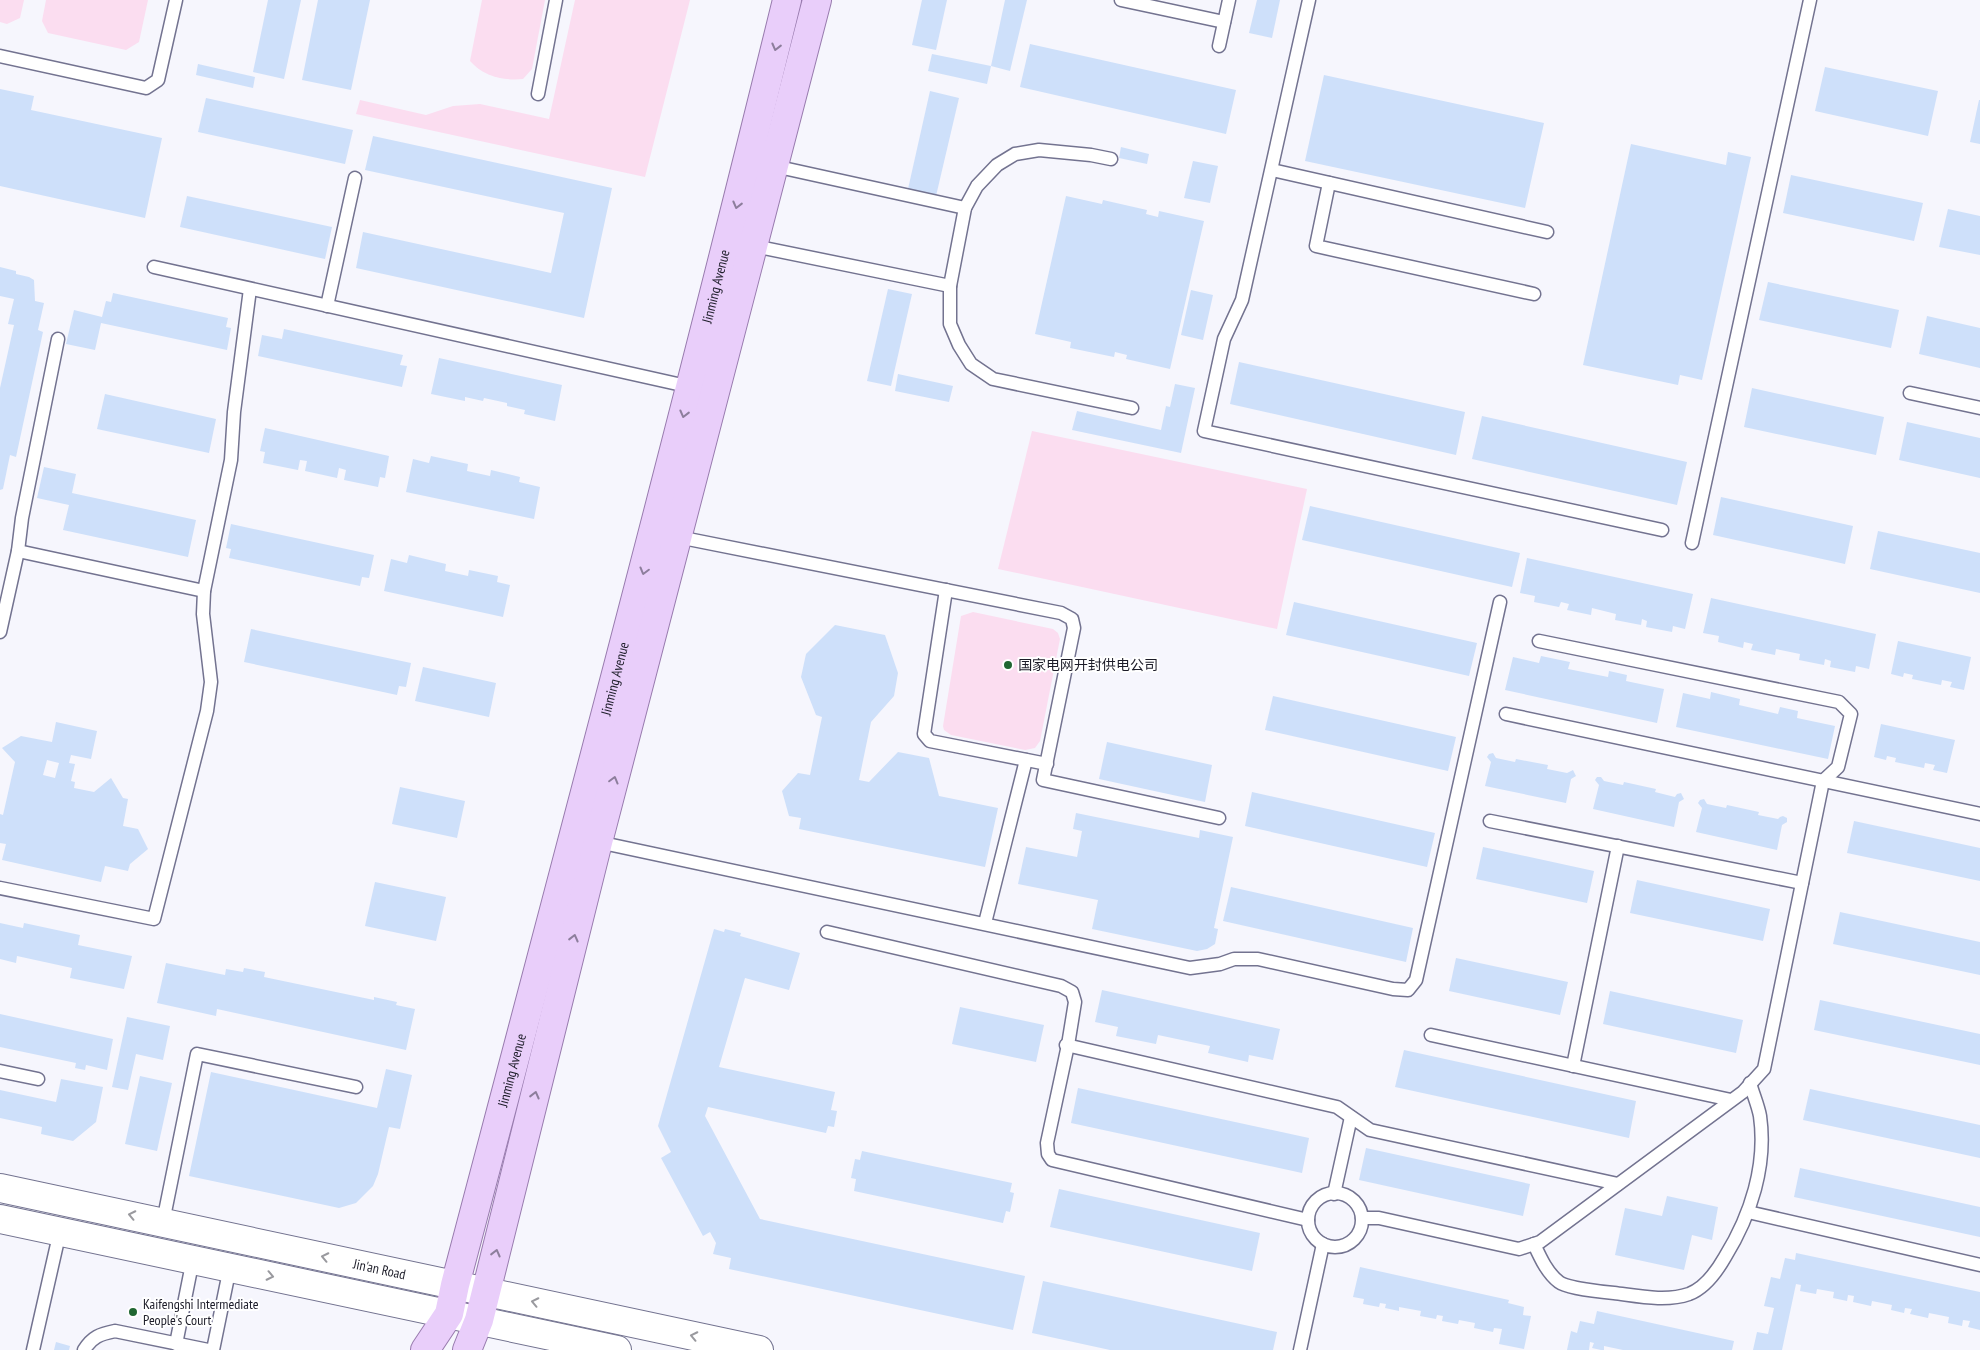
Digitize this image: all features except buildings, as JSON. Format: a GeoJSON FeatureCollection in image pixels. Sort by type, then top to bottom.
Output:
{"type":"FeatureCollection","features":[{"type":"Feature","properties":{"kind":"main road","name":"Jinming Avenue"},"geometry":{"type":"LineString","coordinates":[[425,1350],[449,1314],[691,387],[787,0]]}},
{"type":"Feature","properties":{"kind":"main road","name":"Jinming Avenue"},"geometry":{"type":"LineString","coordinates":[[467,1350],[479,1320],[598,842],[817,0]]}},
{"type":"Feature","properties":{"kind":"main road","name":"Jin'an Road"},"geometry":{"type":"LineString","coordinates":[[0,1188],[758,1350]]}},
{"type":"Feature","properties":{"kind":"main road"},"geometry":{"type":"LineString","coordinates":[[0,1219],[616,1350]]}},
{"type":"Feature","properties":{"kind":"lane"},"geometry":{"type":"LineString","coordinates":[[0,56],[146,88],[158,80],[176,0]]}},
{"type":"Feature","properties":{"kind":"lane"},"geometry":{"type":"LineString","coordinates":[[538,94],[556,0]]}},
{"type":"Feature","properties":{"kind":"lane"},"geometry":{"type":"LineString","coordinates":[[1121,0],[1224,22]]}},
{"type":"Feature","properties":{"kind":"lane"},"geometry":{"type":"LineString","coordinates":[[1219,46],[1228,0]]}},
{"type":"Feature","properties":{"kind":"lane"},"geometry":{"type":"LineString","coordinates":[[1309,0],[1242,300],[1224,339],[1204,431],[1662,530]]}},
{"type":"Feature","properties":{"kind":"lane"},"geometry":{"type":"LineString","coordinates":[[1692,543],[1810,0]]}},
{"type":"Feature","properties":{"kind":"lane"},"geometry":{"type":"LineString","coordinates":[[1111,159],[1039,150],[1015,154],[997,165],[977,186],[965,208],[950,286],[950,324],[958,345],[971,364],[993,379],[1132,408]]}},
{"type":"Feature","properties":{"kind":"lane"},"geometry":{"type":"LineString","coordinates":[[774,166],[965,208]]}},
{"type":"Feature","properties":{"kind":"lane"},"geometry":{"type":"LineString","coordinates":[[1272,170],[1547,232]]}},
{"type":"Feature","properties":{"kind":"lane"},"geometry":{"type":"LineString","coordinates":[[327,306],[355,178]]}},
{"type":"Feature","properties":{"kind":"lane"},"geometry":{"type":"LineString","coordinates":[[1329,184],[1316,246],[1534,294]]}},
{"type":"Feature","properties":{"kind":"lane"},"geometry":{"type":"LineString","coordinates":[[754,246],[950,286]]}},
{"type":"Feature","properties":{"kind":"lane"},"geometry":{"type":"LineString","coordinates":[[154,267],[691,387]]}},
{"type":"Feature","properties":{"kind":"lane"},"geometry":{"type":"LineString","coordinates":[[0,888],[154,919],[207,711],[211,682],[203,614],[204,591],[231,460],[234,412],[250,288]]}},
{"type":"Feature","properties":{"kind":"lane"},"geometry":{"type":"LineString","coordinates":[[0,632],[5,587],[18,551],[22,518],[58,339]]}},
{"type":"Feature","properties":{"kind":"lane"},"geometry":{"type":"LineString","coordinates":[[1910,393],[1980,408]]}},
{"type":"Feature","properties":{"kind":"lane"},"geometry":{"type":"LineString","coordinates":[[678,537],[1062,613],[1072,619],[1074,628],[1043,780],[1219,818]]}},
{"type":"Feature","properties":{"kind":"lane"},"geometry":{"type":"LineString","coordinates":[[18,551],[204,591]]}},
{"type":"Feature","properties":{"kind":"lane"},"geometry":{"type":"LineString","coordinates":[[946,590],[924,734],[930,741],[1047,764]]}},
{"type":"Feature","properties":{"kind":"lane"},"geometry":{"type":"LineString","coordinates":[[598,842],[1190,968],[1220,964],[1234,959],[1258,959],[1394,989],[1408,990],[1416,980],[1500,602]]}},
{"type":"Feature","properties":{"kind":"lane"},"geometry":{"type":"LineString","coordinates":[[1362,1218],[1380,1218],[1519,1249],[1540,1242],[1743,1092],[1764,1069],[1823,781],[1838,767],[1851,714],[1839,702],[1539,641]]}},
{"type":"Feature","properties":{"kind":"lane"},"geometry":{"type":"LineString","coordinates":[[1506,714],[1980,814]]}},
{"type":"Feature","properties":{"kind":"lane"},"geometry":{"type":"LineString","coordinates":[[985,923],[1026,760]]}},
{"type":"Feature","properties":{"kind":"lane"},"geometry":{"type":"LineString","coordinates":[[1490,821],[1802,883]]}},
{"type":"Feature","properties":{"kind":"lane"},"geometry":{"type":"LineString","coordinates":[[1573,1066],[1618,846]]}},
{"type":"Feature","properties":{"kind":"lane"},"geometry":{"type":"LineString","coordinates":[[827,932],[1061,986],[1072,992],[1076,1002],[1047,1143],[1048,1154],[1052,1160],[1308,1220]]}},
{"type":"Feature","properties":{"kind":"lane"},"geometry":{"type":"LineString","coordinates":[[1431,1035],[1731,1100]]}},
{"type":"Feature","properties":{"kind":"lane"},"geometry":{"type":"LineString","coordinates":[[1067,1045],[1337,1107],[1370,1130],[1618,1184]]}},
{"type":"Feature","properties":{"kind":"lane"},"geometry":{"type":"LineString","coordinates":[[162,1222],[197,1054],[356,1087]]}},
{"type":"Feature","properties":{"kind":"lane"},"geometry":{"type":"LineString","coordinates":[[0,1071],[38,1079]]}},
{"type":"Feature","properties":{"kind":"lane"},"geometry":{"type":"LineString","coordinates":[[1534,1244],[1544,1264],[1559,1282],[1597,1291],[1650,1297],[1674,1297],[1690,1294],[1709,1279],[1732,1247],[1748,1212],[1757,1182],[1761,1154],[1760,1116],[1750,1083]]}},
{"type":"Feature","properties":{"kind":"lane"},"geometry":{"type":"LineString","coordinates":[[1334,1194],[1351,1117]]}},
{"type":"Feature","properties":{"kind":"lane"},"geometry":{"type":"LineString","coordinates":[[1334,1194],[1346,1196],[1354,1202],[1360,1209],[1362,1218],[1361,1228],[1357,1236],[1350,1243],[1340,1247],[1330,1247],[1323,1244],[1313,1235],[1308,1220],[1310,1211],[1320,1199],[1334,1194]]}},
{"type":"Feature","properties":{"kind":"lane"},"geometry":{"type":"LineString","coordinates":[[1748,1212],[1980,1265]]}},
{"type":"Feature","properties":{"kind":"lane"},"geometry":{"type":"LineString","coordinates":[[33,1350],[60,1231]]}},
{"type":"Feature","properties":{"kind":"lane"},"geometry":{"type":"LineString","coordinates":[[1300,1350],[1323,1244]]}},
{"type":"Feature","properties":{"kind":"lane"},"geometry":{"type":"LineString","coordinates":[[176,1344],[193,1259]]}},
{"type":"Feature","properties":{"kind":"lane"},"geometry":{"type":"LineString","coordinates":[[213,1350],[230,1267]]}},
{"type":"Feature","properties":{"kind":"lane"},"geometry":{"type":"LineString","coordinates":[[84,1350],[90,1340],[114,1331],[208,1350]]}},
{"type":"Feature","properties":{"kind":"shaded area"},"geometry":{"type":"Polygon","coordinates":[[[0,0],[24,0],[20,18],[7,24],[0,22],[0,0]]]}},
{"type":"Feature","properties":{"kind":"shaded area"},"geometry":{"type":"Polygon","coordinates":[[[46,0],[148,0],[139,42],[126,50],[48,33],[42,21],[46,0]]]}},
{"type":"Feature","properties":{"kind":"shaded area"},"geometry":{"type":"Polygon","coordinates":[[[482,0],[545,0],[532,69],[523,79],[508,79],[487,74],[470,61],[482,0]]]}},
{"type":"Feature","properties":{"kind":"shaded area"},"geometry":{"type":"Polygon","coordinates":[[[575,0],[690,0],[645,177],[356,114],[360,100],[426,115],[453,106],[480,104],[549,119],[575,0]]]}},
{"type":"Feature","properties":{"kind":"shaded area"},"geometry":{"type":"Polygon","coordinates":[[[1032,431],[1307,489],[1277,629],[998,569],[1032,431]]]}},
{"type":"Feature","properties":{"kind":"shaded area"},"geometry":{"type":"Polygon","coordinates":[[[973,612],[1053,629],[1058,633],[1060,639],[1040,741],[1035,748],[1025,750],[951,735],[944,730],[943,726],[961,616],[973,612]]]}},
{"type":"Feature","properties":{"kind":"place","name":"国家电网开封供电公司"},"geometry":{"type":"Point","coordinates":[1008,665]}},
{"type":"Feature","properties":{"kind":"place","name":"Kaifengshi Intermediate People's Court"},"geometry":{"type":"Point","coordinates":[133,1312]}}]}
